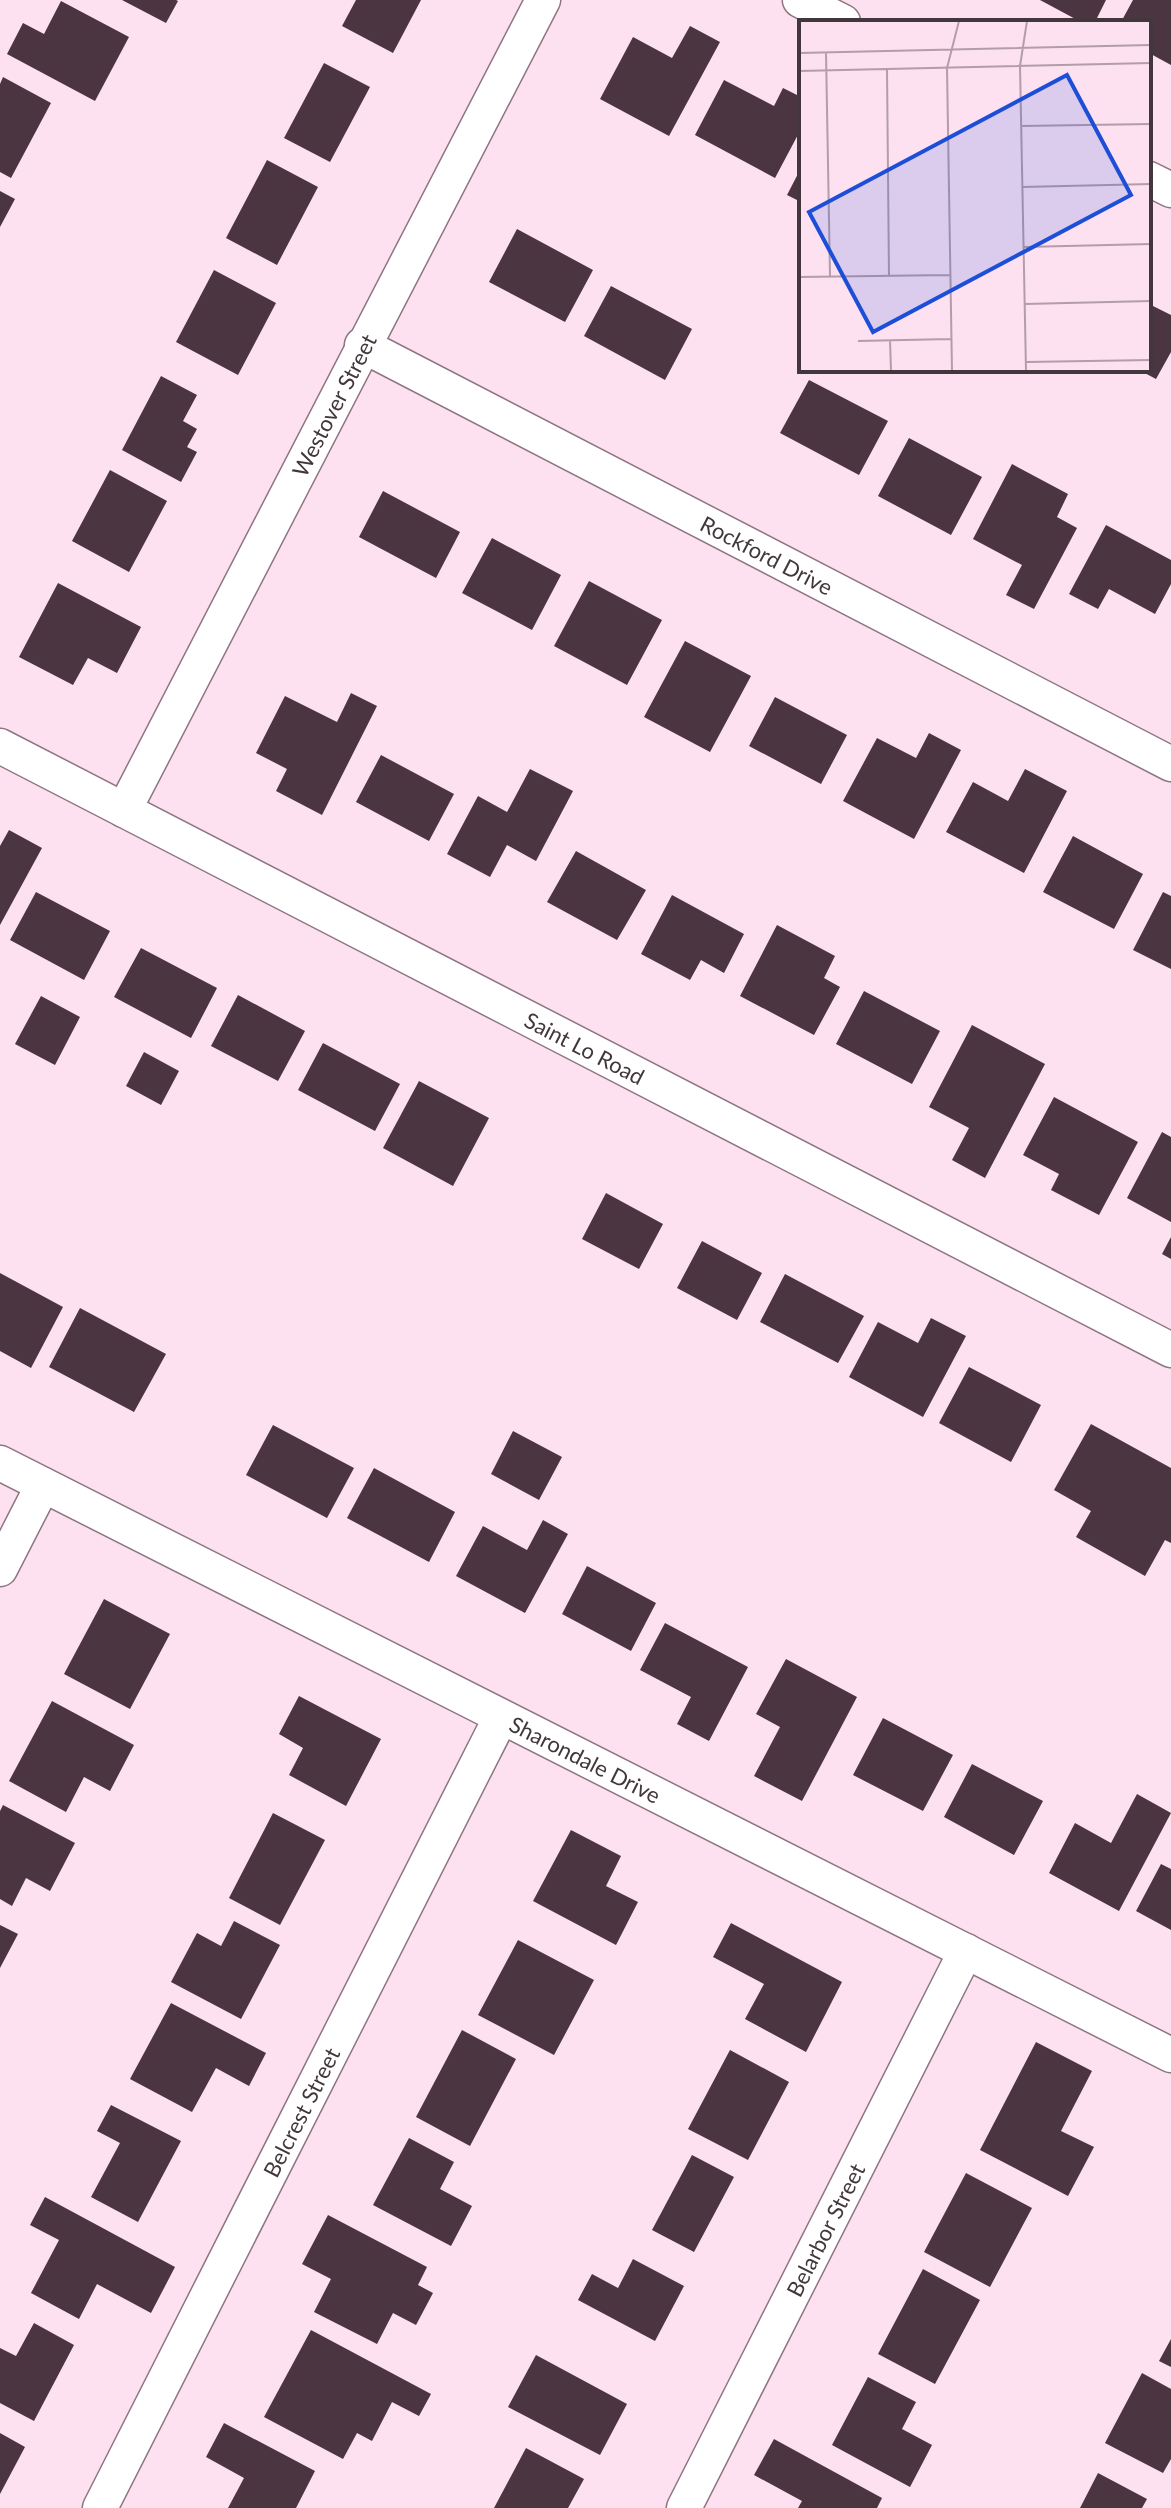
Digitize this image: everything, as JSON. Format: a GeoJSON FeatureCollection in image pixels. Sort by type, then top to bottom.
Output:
{"type":"FeatureCollection","features":[{"type":"Feature","properties":{"kind":"street","name":"Westover Street"},"geometry":{"type":"LineString","coordinates":[[124,810],[543,0]]}},
{"type":"Feature","properties":{"kind":"street"},"geometry":{"type":"LineString","coordinates":[[800,0],[839,20]]}},
{"type":"Feature","properties":{"kind":"street"},"geometry":{"type":"LineString","coordinates":[[1151,180],[1171,190]]}},
{"type":"Feature","properties":{"kind":"street","name":"Rockford Drive"},"geometry":{"type":"LineString","coordinates":[[362,345],[1171,764]]}},
{"type":"Feature","properties":{"kind":"street","name":"Saint Lo Road"},"geometry":{"type":"LineString","coordinates":[[0,746],[1171,1350]]}},
{"type":"Feature","properties":{"kind":"street","name":"Sharondale Drive"},"geometry":{"type":"LineString","coordinates":[[0,1463],[1171,2055]]}},
{"type":"Feature","properties":{"kind":"street"},"geometry":{"type":"LineString","coordinates":[[0,1569],[43,1485]]}},
{"type":"Feature","properties":{"kind":"street","name":"Belcrest Street"},"geometry":{"type":"LineString","coordinates":[[100,2508],[501,1717]]}},
{"type":"Feature","properties":{"kind":"street","name":"Belarbor Street"},"geometry":{"type":"LineString","coordinates":[[684,2508],[966,1951]]}},
{"type":"Feature","properties":{"kind":"building"},"geometry":{"type":"Polygon","coordinates":[[[122,0],[176,0],[178,1],[166,23],[122,0]]]}},
{"type":"Feature","properties":{"kind":"building"},"geometry":{"type":"Polygon","coordinates":[[[356,0],[421,0],[393,53],[342,26],[356,0]]]}},
{"type":"Feature","properties":{"kind":"building"},"geometry":{"type":"Polygon","coordinates":[[[1040,0],[1106,0],[1096,20],[1077,20],[1040,0]]]}},
{"type":"Feature","properties":{"kind":"building"},"geometry":{"type":"Polygon","coordinates":[[[1133,0],[1171,0],[1171,65],[1151,54],[1151,20],[1122,20],[1133,0]]]}},
{"type":"Feature","properties":{"kind":"building"},"geometry":{"type":"Polygon","coordinates":[[[61,1],[129,37],[95,101],[7,54],[23,23],[44,34],[61,1]]]}},
{"type":"Feature","properties":{"kind":"building"},"geometry":{"type":"Polygon","coordinates":[[[690,26],[720,42],[669,136],[600,99],[633,37],[672,58],[690,26]]]}},
{"type":"Feature","properties":{"kind":"building"},"geometry":{"type":"Polygon","coordinates":[[[324,63],[370,87],[330,162],[284,138],[324,63]]]}},
{"type":"Feature","properties":{"kind":"building"},"geometry":{"type":"Polygon","coordinates":[[[3,77],[51,103],[11,178],[0,172],[0,84],[3,77]]]}},
{"type":"Feature","properties":{"kind":"building"},"geometry":{"type":"Polygon","coordinates":[[[724,80],[774,106],[783,88],[799,96],[799,133],[775,178],[695,135],[724,80]]]}},
{"type":"Feature","properties":{"kind":"building"},"geometry":{"type":"Polygon","coordinates":[[[267,160],[318,187],[277,265],[226,238],[267,160]]]}},
{"type":"Feature","properties":{"kind":"building"},"geometry":{"type":"Polygon","coordinates":[[[799,172],[799,201],[787,195],[799,172]]]}},
{"type":"Feature","properties":{"kind":"building"},"geometry":{"type":"Polygon","coordinates":[[[0,191],[15,199],[0,227],[0,191]]]}},
{"type":"Feature","properties":{"kind":"building"},"geometry":{"type":"Polygon","coordinates":[[[517,229],[593,270],[565,322],[489,282],[517,229]]]}},
{"type":"Feature","properties":{"kind":"building"},"geometry":{"type":"Polygon","coordinates":[[[214,270],[276,303],[238,375],[176,342],[214,270]]]}},
{"type":"Feature","properties":{"kind":"building"},"geometry":{"type":"Polygon","coordinates":[[[611,286],[692,329],[665,380],[584,336],[611,286]]]}},
{"type":"Feature","properties":{"kind":"building"},"geometry":{"type":"Polygon","coordinates":[[[1151,305],[1171,315],[1171,352],[1156,379],[1143,372],[1151,372],[1151,305]]]}},
{"type":"Feature","properties":{"kind":"building"},"geometry":{"type":"Polygon","coordinates":[[[161,376],[197,395],[183,421],[197,429],[187,447],[197,452],[181,482],[122,450],[161,376]]]}},
{"type":"Feature","properties":{"kind":"building"},"geometry":{"type":"Polygon","coordinates":[[[809,380],[888,421],[859,475],[780,433],[809,380]]]}},
{"type":"Feature","properties":{"kind":"building"},"geometry":{"type":"Polygon","coordinates":[[[909,438],[982,477],[951,535],[878,496],[909,438]]]}},
{"type":"Feature","properties":{"kind":"building"},"geometry":{"type":"Polygon","coordinates":[[[1012,464],[1068,494],[1057,517],[1077,528],[1034,609],[1006,595],[1022,565],[973,539],[1012,464]]]}},
{"type":"Feature","properties":{"kind":"building"},"geometry":{"type":"Polygon","coordinates":[[[110,470],[167,501],[129,572],[72,541],[110,470]]]}},
{"type":"Feature","properties":{"kind":"building"},"geometry":{"type":"Polygon","coordinates":[[[383,491],[460,532],[436,578],[359,537],[383,491]]]}},
{"type":"Feature","properties":{"kind":"building"},"geometry":{"type":"Polygon","coordinates":[[[1106,525],[1171,560],[1171,584],[1155,614],[1109,589],[1098,609],[1069,594],[1106,525]]]}},
{"type":"Feature","properties":{"kind":"building"},"geometry":{"type":"Polygon","coordinates":[[[492,538],[561,575],[532,630],[462,593],[492,538]]]}},
{"type":"Feature","properties":{"kind":"building"},"geometry":{"type":"Polygon","coordinates":[[[589,581],[662,620],[627,685],[554,646],[589,581]]]}},
{"type":"Feature","properties":{"kind":"building"},"geometry":{"type":"Polygon","coordinates":[[[58,583],[141,627],[117,673],[88,658],[73,685],[19,657],[58,583]]]}},
{"type":"Feature","properties":{"kind":"building"},"geometry":{"type":"Polygon","coordinates":[[[685,641],[751,676],[710,752],[644,717],[685,641]]]}},
{"type":"Feature","properties":{"kind":"building"},"geometry":{"type":"Polygon","coordinates":[[[351,693],[377,706],[322,815],[276,791],[287,769],[256,753],[285,696],[337,722],[351,693]]]}},
{"type":"Feature","properties":{"kind":"building"},"geometry":{"type":"Polygon","coordinates":[[[775,697],[847,735],[821,784],[749,746],[775,697]]]}},
{"type":"Feature","properties":{"kind":"building"},"geometry":{"type":"Polygon","coordinates":[[[929,733],[961,750],[914,839],[843,801],[877,738],[916,758],[929,733]]]}},
{"type":"Feature","properties":{"kind":"building"},"geometry":{"type":"Polygon","coordinates":[[[381,755],[454,794],[429,841],[356,802],[381,755]]]}},
{"type":"Feature","properties":{"kind":"building"},"geometry":{"type":"Polygon","coordinates":[[[530,769],[573,791],[536,861],[507,845],[490,877],[447,854],[478,796],[507,812],[530,769]]]}},
{"type":"Feature","properties":{"kind":"building"},"geometry":{"type":"Polygon","coordinates":[[[1025,769],[1067,791],[1024,873],[946,832],[973,782],[1008,801],[1025,769]]]}},
{"type":"Feature","properties":{"kind":"building"},"geometry":{"type":"Polygon","coordinates":[[[9,830],[42,848],[0,925],[0,846],[9,830]]]}},
{"type":"Feature","properties":{"kind":"building"},"geometry":{"type":"Polygon","coordinates":[[[1073,836],[1143,874],[1114,929],[1043,892],[1073,836]]]}},
{"type":"Feature","properties":{"kind":"building"},"geometry":{"type":"Polygon","coordinates":[[[576,851],[646,890],[617,940],[547,902],[576,851]]]}},
{"type":"Feature","properties":{"kind":"building"},"geometry":{"type":"Polygon","coordinates":[[[36,892],[110,931],[84,980],[10,940],[36,892]]]}},
{"type":"Feature","properties":{"kind":"building"},"geometry":{"type":"Polygon","coordinates":[[[1163,892],[1171,896],[1171,969],[1133,950],[1163,892]]]}},
{"type":"Feature","properties":{"kind":"building"},"geometry":{"type":"Polygon","coordinates":[[[672,895],[744,934],[724,973],[701,960],[690,980],[641,954],[672,895]]]}},
{"type":"Feature","properties":{"kind":"building"},"geometry":{"type":"Polygon","coordinates":[[[777,925],[835,956],[824,978],[840,987],[814,1035],[740,996],[777,925]]]}},
{"type":"Feature","properties":{"kind":"building"},"geometry":{"type":"Polygon","coordinates":[[[141,948],[217,988],[191,1038],[114,997],[141,948]]]}},
{"type":"Feature","properties":{"kind":"building"},"geometry":{"type":"Polygon","coordinates":[[[864,991],[940,1031],[912,1084],[836,1044],[864,991]]]}},
{"type":"Feature","properties":{"kind":"building"},"geometry":{"type":"Polygon","coordinates":[[[238,995],[305,1031],[278,1081],[211,1046],[238,995]]]}},
{"type":"Feature","properties":{"kind":"building"},"geometry":{"type":"Polygon","coordinates":[[[41,996],[80,1017],[55,1065],[15,1044],[41,996]]]}},
{"type":"Feature","properties":{"kind":"building"},"geometry":{"type":"Polygon","coordinates":[[[972,1025],[1045,1064],[985,1178],[952,1160],[969,1128],[929,1107],[972,1025]]]}},
{"type":"Feature","properties":{"kind":"building"},"geometry":{"type":"Polygon","coordinates":[[[323,1043],[400,1084],[375,1131],[298,1090],[323,1043]]]}},
{"type":"Feature","properties":{"kind":"building"},"geometry":{"type":"Polygon","coordinates":[[[144,1052],[179,1071],[161,1105],[126,1086],[144,1052]]]}},
{"type":"Feature","properties":{"kind":"building"},"geometry":{"type":"Polygon","coordinates":[[[419,1081],[489,1118],[453,1186],[383,1148],[419,1081]]]}},
{"type":"Feature","properties":{"kind":"building"},"geometry":{"type":"Polygon","coordinates":[[[1054,1097],[1138,1142],[1099,1215],[1051,1190],[1059,1174],[1023,1155],[1054,1097]]]}},
{"type":"Feature","properties":{"kind":"building"},"geometry":{"type":"Polygon","coordinates":[[[1162,1132],[1171,1137],[1171,1222],[1127,1198],[1162,1132]]]}},
{"type":"Feature","properties":{"kind":"building"},"geometry":{"type":"Polygon","coordinates":[[[606,1193],[663,1224],[639,1269],[582,1239],[606,1193]]]}},
{"type":"Feature","properties":{"kind":"building"},"geometry":{"type":"Polygon","coordinates":[[[1171,1237],[1171,1259],[1162,1254],[1171,1237]]]}},
{"type":"Feature","properties":{"kind":"building"},"geometry":{"type":"Polygon","coordinates":[[[702,1241],[762,1273],[737,1320],[677,1288],[702,1241]]]}},
{"type":"Feature","properties":{"kind":"building"},"geometry":{"type":"Polygon","coordinates":[[[0,1273],[63,1307],[31,1368],[0,1351],[0,1273]]]}},
{"type":"Feature","properties":{"kind":"building"},"geometry":{"type":"Polygon","coordinates":[[[785,1274],[864,1316],[838,1363],[760,1322],[785,1274]]]}},
{"type":"Feature","properties":{"kind":"building"},"geometry":{"type":"Polygon","coordinates":[[[80,1308],[166,1354],[134,1412],[49,1367],[80,1308]]]}},
{"type":"Feature","properties":{"kind":"building"},"geometry":{"type":"Polygon","coordinates":[[[931,1318],[966,1336],[923,1417],[849,1377],[878,1322],[918,1343],[931,1318]]]}},
{"type":"Feature","properties":{"kind":"building"},"geometry":{"type":"Polygon","coordinates":[[[969,1367],[1041,1405],[1011,1462],[939,1423],[969,1367]]]}},
{"type":"Feature","properties":{"kind":"building"},"geometry":{"type":"Polygon","coordinates":[[[1091,1424],[1171,1468],[1171,1543],[1165,1540],[1145,1576],[1076,1537],[1091,1511],[1054,1490],[1091,1424]]]}},
{"type":"Feature","properties":{"kind":"building"},"geometry":{"type":"Polygon","coordinates":[[[273,1425],[354,1468],[327,1518],[246,1475],[273,1425]]]}},
{"type":"Feature","properties":{"kind":"building"},"geometry":{"type":"Polygon","coordinates":[[[513,1431],[562,1457],[539,1500],[491,1474],[513,1431]]]}},
{"type":"Feature","properties":{"kind":"building"},"geometry":{"type":"Polygon","coordinates":[[[374,1468],[455,1512],[429,1562],[347,1518],[374,1468]]]}},
{"type":"Feature","properties":{"kind":"building"},"geometry":{"type":"Polygon","coordinates":[[[543,1520],[568,1534],[525,1613],[456,1576],[483,1526],[527,1550],[543,1520]]]}},
{"type":"Feature","properties":{"kind":"building"},"geometry":{"type":"Polygon","coordinates":[[[587,1566],[656,1603],[631,1651],[562,1614],[587,1566]]]}},
{"type":"Feature","properties":{"kind":"building"},"geometry":{"type":"Polygon","coordinates":[[[104,1599],[170,1634],[130,1709],[64,1674],[104,1599]]]}},
{"type":"Feature","properties":{"kind":"building"},"geometry":{"type":"Polygon","coordinates":[[[665,1623],[748,1667],[709,1741],[677,1724],[691,1697],[640,1670],[665,1623]]]}},
{"type":"Feature","properties":{"kind":"building"},"geometry":{"type":"Polygon","coordinates":[[[786,1659],[857,1697],[802,1801],[754,1776],[780,1727],[756,1714],[786,1659]]]}},
{"type":"Feature","properties":{"kind":"building"},"geometry":{"type":"Polygon","coordinates":[[[299,1696],[381,1739],[346,1806],[289,1775],[303,1748],[279,1734],[299,1696]]]}},
{"type":"Feature","properties":{"kind":"building"},"geometry":{"type":"Polygon","coordinates":[[[52,1701],[134,1745],[110,1791],[84,1777],[66,1812],[9,1781],[52,1701]]]}},
{"type":"Feature","properties":{"kind":"building"},"geometry":{"type":"Polygon","coordinates":[[[883,1718],[953,1755],[923,1811],[853,1775],[883,1718]]]}},
{"type":"Feature","properties":{"kind":"building"},"geometry":{"type":"Polygon","coordinates":[[[972,1764],[1043,1801],[1014,1855],[944,1817],[972,1764]]]}},
{"type":"Feature","properties":{"kind":"building"},"geometry":{"type":"Polygon","coordinates":[[[1137,1794],[1171,1813],[1119,1911],[1049,1873],[1075,1823],[1111,1843],[1137,1794]]]}},
{"type":"Feature","properties":{"kind":"building"},"geometry":{"type":"Polygon","coordinates":[[[3,1805],[75,1843],[50,1891],[26,1878],[12,1906],[0,1899],[0,1811],[3,1805]]]}},
{"type":"Feature","properties":{"kind":"building"},"geometry":{"type":"Polygon","coordinates":[[[273,1813],[325,1840],[280,1925],[229,1898],[273,1813]]]}},
{"type":"Feature","properties":{"kind":"building"},"geometry":{"type":"Polygon","coordinates":[[[571,1830],[621,1856],[606,1886],[638,1902],[616,1945],[533,1901],[571,1830]]]}},
{"type":"Feature","properties":{"kind":"building"},"geometry":{"type":"Polygon","coordinates":[[[1161,1864],[1171,1869],[1171,1930],[1136,1911],[1161,1864]]]}},
{"type":"Feature","properties":{"kind":"building"},"geometry":{"type":"Polygon","coordinates":[[[234,1921],[280,1945],[241,2019],[171,1982],[197,1933],[221,1946],[234,1921]]]}},
{"type":"Feature","properties":{"kind":"building"},"geometry":{"type":"Polygon","coordinates":[[[731,1923],[842,1982],[806,2052],[745,2019],[764,1984],[713,1957],[731,1923]]]}},
{"type":"Feature","properties":{"kind":"building"},"geometry":{"type":"Polygon","coordinates":[[[0,1925],[18,1934],[0,1968],[0,1925]]]}},
{"type":"Feature","properties":{"kind":"building"},"geometry":{"type":"Polygon","coordinates":[[[518,1940],[594,1980],[554,2055],[478,2015],[518,1940]]]}},
{"type":"Feature","properties":{"kind":"building"},"geometry":{"type":"Polygon","coordinates":[[[171,2003],[266,2053],[249,2086],[216,2068],[192,2112],[130,2079],[171,2003]]]}},
{"type":"Feature","properties":{"kind":"building"},"geometry":{"type":"Polygon","coordinates":[[[462,2030],[516,2059],[470,2146],[416,2117],[462,2030]]]}},
{"type":"Feature","properties":{"kind":"building"},"geometry":{"type":"Polygon","coordinates":[[[1036,2042],[1092,2071],[1061,2131],[1094,2147],[1068,2196],[980,2150],[1036,2042]]]}},
{"type":"Feature","properties":{"kind":"building"},"geometry":{"type":"Polygon","coordinates":[[[730,2050],[789,2082],[748,2160],[688,2129],[730,2050]]]}},
{"type":"Feature","properties":{"kind":"building"},"geometry":{"type":"Polygon","coordinates":[[[111,2105],[181,2141],[138,2222],[91,2197],[120,2143],[97,2131],[111,2105]]]}},
{"type":"Feature","properties":{"kind":"building"},"geometry":{"type":"Polygon","coordinates":[[[409,2138],[454,2162],[440,2189],[472,2206],[451,2246],[373,2205],[409,2138]]]}},
{"type":"Feature","properties":{"kind":"building"},"geometry":{"type":"Polygon","coordinates":[[[692,2155],[734,2177],[694,2252],[652,2230],[692,2155]]]}},
{"type":"Feature","properties":{"kind":"building"},"geometry":{"type":"Polygon","coordinates":[[[966,2173],[1032,2208],[990,2287],[924,2252],[966,2173]]]}},
{"type":"Feature","properties":{"kind":"building"},"geometry":{"type":"Polygon","coordinates":[[[45,2197],[175,2267],[151,2313],[97,2284],[79,2319],[31,2293],[59,2240],[30,2225],[45,2197]]]}},
{"type":"Feature","properties":{"kind":"building"},"geometry":{"type":"Polygon","coordinates":[[[328,2215],[427,2267],[418,2285],[433,2293],[416,2325],[393,2313],[377,2344],[314,2312],[331,2279],[302,2264],[328,2215]]]}},
{"type":"Feature","properties":{"kind":"building"},"geometry":{"type":"Polygon","coordinates":[[[633,2259],[684,2286],[655,2341],[578,2300],[592,2274],[618,2288],[633,2259]]]}},
{"type":"Feature","properties":{"kind":"building"},"geometry":{"type":"Polygon","coordinates":[[[923,2269],[980,2300],[935,2384],[878,2354],[923,2269]]]}},
{"type":"Feature","properties":{"kind":"building"},"geometry":{"type":"Polygon","coordinates":[[[34,2323],[74,2345],[34,2421],[0,2403],[0,2348],[16,2356],[34,2323]]]}},
{"type":"Feature","properties":{"kind":"building"},"geometry":{"type":"Polygon","coordinates":[[[311,2330],[431,2394],[419,2416],[392,2402],[372,2441],[357,2433],[343,2459],[264,2417],[311,2330]]]}},
{"type":"Feature","properties":{"kind":"building"},"geometry":{"type":"Polygon","coordinates":[[[1171,2339],[1171,2367],[1159,2361],[1171,2339]]]}},
{"type":"Feature","properties":{"kind":"building"},"geometry":{"type":"Polygon","coordinates":[[[536,2355],[627,2404],[600,2455],[508,2407],[536,2355]]]}},
{"type":"Feature","properties":{"kind":"building"},"geometry":{"type":"Polygon","coordinates":[[[1142,2373],[1171,2389],[1171,2459],[1163,2473],[1105,2443],[1142,2373]]]}},
{"type":"Feature","properties":{"kind":"building"},"geometry":{"type":"Polygon","coordinates":[[[868,2377],[916,2402],[902,2429],[932,2445],[910,2487],[832,2445],[868,2377]]]}},
{"type":"Feature","properties":{"kind":"building"},"geometry":{"type":"Polygon","coordinates":[[[224,2423],[315,2471],[296,2508],[228,2508],[244,2478],[206,2457],[224,2423]]]}},
{"type":"Feature","properties":{"kind":"building"},"geometry":{"type":"Polygon","coordinates":[[[0,2433],[25,2447],[0,2494],[0,2433]]]}},
{"type":"Feature","properties":{"kind":"building"},"geometry":{"type":"Polygon","coordinates":[[[774,2439],[882,2498],[877,2508],[798,2508],[802,2501],[754,2475],[774,2439]]]}},
{"type":"Feature","properties":{"kind":"building"},"geometry":{"type":"Polygon","coordinates":[[[526,2448],[584,2479],[568,2508],[494,2508],[526,2448]]]}},
{"type":"Feature","properties":{"kind":"building"},"geometry":{"type":"Polygon","coordinates":[[[1098,2473],[1147,2499],[1142,2508],[1080,2508],[1098,2473]]]}}]}
